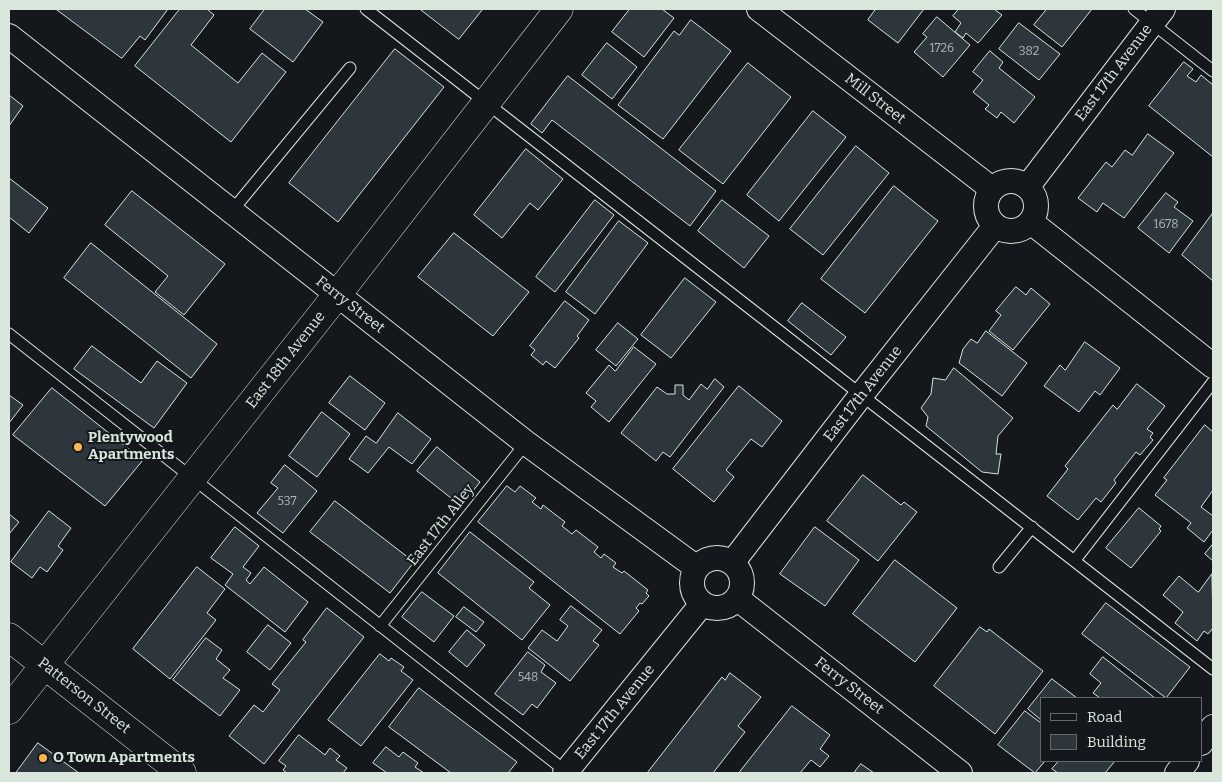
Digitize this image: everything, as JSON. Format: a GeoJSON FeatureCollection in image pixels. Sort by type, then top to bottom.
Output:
{"type":"FeatureCollection","features":[{"type":"Feature","properties":{"kind":"main road","name":"East 18th Avenue"},"geometry":{"type":"LineString","coordinates":[[9,710],[337,295],[559,9]]}},
{"type":"Feature","properties":{"kind":"main road","name":"Patterson Street"},"geometry":{"type":"LineString","coordinates":[[9,637],[182,773]]}},
{"type":"Feature","properties":{"kind":"street","name":"Mill Street"},"geometry":{"type":"LineString","coordinates":[[759,9],[992,189]]}},
{"type":"Feature","properties":{"kind":"street","name":"East 17th Avenue"},"geometry":{"type":"LineString","coordinates":[[1028,186],[1150,13]]}},
{"type":"Feature","properties":{"kind":"street","name":"Ferry Street"},"geometry":{"type":"LineString","coordinates":[[9,36],[526,443],[697,568]]}},
{"type":"Feature","properties":{"kind":"street"},"geometry":{"type":"LineString","coordinates":[[1009,180],[1019,181],[1028,186],[1034,194],[1037,203],[1036,213],[1031,222],[1023,228],[1014,231],[1004,230],[995,226],[989,218],[986,208],[987,198],[992,189],[1000,183],[1009,180]]}},
{"type":"Feature","properties":{"kind":"street"},"geometry":{"type":"LineString","coordinates":[[1031,222],[1213,366]]}},
{"type":"Feature","properties":{"kind":"street","name":"East 17th Avenue"},"geometry":{"type":"LineString","coordinates":[[732,563],[995,226]]}},
{"type":"Feature","properties":{"kind":"street"},"geometry":{"type":"LineString","coordinates":[[713,558],[723,558],[732,563],[739,570],[742,580],[742,590],[738,598],[730,605],[721,609],[711,608],[702,604],[695,597],[692,587],[692,577],[697,568],[713,558]]}},
{"type":"Feature","properties":{"kind":"street","name":"Ferry Street"},"geometry":{"type":"LineString","coordinates":[[738,598],[960,773]]}},
{"type":"Feature","properties":{"kind":"street","name":"East 17th Avenue"},"geometry":{"type":"LineString","coordinates":[[567,773],[702,604]]}},
{"type":"Feature","properties":{"kind":"street"},"geometry":{"type":"LineString","coordinates":[[1202,742],[1213,727]]}},
{"type":"Feature","properties":{"kind":"street"},"geometry":{"type":"LineString","coordinates":[[1177,773],[1186,762]]}},
{"type":"Feature","properties":{"kind":"lane"},"geometry":{"type":"LineString","coordinates":[[366,9],[1213,669]]}},
{"type":"Feature","properties":{"kind":"lane"},"geometry":{"type":"LineString","coordinates":[[1150,13],[1213,71]]}},
{"type":"Feature","properties":{"kind":"lane"},"geometry":{"type":"LineString","coordinates":[[231,212],[350,68]]}},
{"type":"Feature","properties":{"kind":"lane"},"geometry":{"type":"LineString","coordinates":[[9,334],[567,773]]}},
{"type":"Feature","properties":{"kind":"lane"},"geometry":{"type":"LineString","coordinates":[[1075,560],[1213,382]]}},
{"type":"Feature","properties":{"kind":"lane","name":"East 17th Alley"},"geometry":{"type":"LineString","coordinates":[[380,626],[526,443]]}},
{"type":"Feature","properties":{"kind":"lane"},"geometry":{"type":"LineString","coordinates":[[999,568],[1032,527]]}},
{"type":"Feature","properties":{"kind":"building"},"geometry":{"type":"Polygon","coordinates":[[[56,9],[168,9],[145,40],[140,36],[122,58],[56,9]]]}},
{"type":"Feature","properties":{"kind":"building"},"geometry":{"type":"Polygon","coordinates":[[[180,9],[207,9],[214,15],[191,45],[238,83],[262,53],[286,72],[231,142],[135,66],[180,9]]]}},
{"type":"Feature","properties":{"kind":"building"},"geometry":{"type":"Polygon","coordinates":[[[265,9],[305,9],[323,22],[293,62],[250,29],[265,9]]]}},
{"type":"Feature","properties":{"kind":"building"},"geometry":{"type":"Polygon","coordinates":[[[420,9],[480,9],[482,10],[459,39],[420,9]]]}},
{"type":"Feature","properties":{"kind":"building"},"geometry":{"type":"Polygon","coordinates":[[[630,9],[662,9],[674,18],[644,57],[612,32],[630,9]]]}},
{"type":"Feature","properties":{"kind":"building"},"geometry":{"type":"Polygon","coordinates":[[[876,9],[924,9],[898,43],[868,20],[876,9]]]}},
{"type":"Feature","properties":{"kind":"building"},"geometry":{"type":"Polygon","coordinates":[[[959,9],[994,9],[1002,15],[978,43],[966,33],[963,38],[955,32],[961,23],[953,16],[959,9]]]}},
{"type":"Feature","properties":{"kind":"building"},"geometry":{"type":"Polygon","coordinates":[[[1047,9],[1092,9],[1062,47],[1034,25],[1047,9]]]}},
{"type":"Feature","properties":{"kind":"building"},"geometry":{"type":"Polygon","coordinates":[[[937,17],[970,45],[943,77],[914,52],[927,37],[923,34],[937,17]]]}},
{"type":"Feature","properties":{"kind":"building"},"geometry":{"type":"Polygon","coordinates":[[[691,20],[731,51],[663,139],[618,105],[674,31],[679,35],[691,20]]]}},
{"type":"Feature","properties":{"kind":"building"},"geometry":{"type":"Polygon","coordinates":[[[1019,23],[1060,54],[1039,80],[999,49],[1019,23]]]}},
{"type":"Feature","properties":{"kind":"building"},"geometry":{"type":"Polygon","coordinates":[[[607,43],[637,67],[612,99],[582,75],[607,43]]]}},
{"type":"Feature","properties":{"kind":"building"},"geometry":{"type":"Polygon","coordinates":[[[395,49],[444,87],[338,222],[289,183],[395,49]]]}},
{"type":"Feature","properties":{"kind":"building"},"geometry":{"type":"Polygon","coordinates":[[[990,51],[1003,62],[999,68],[1035,97],[1014,123],[1001,112],[997,118],[985,109],[989,105],[973,92],[983,80],[973,72],[990,51]]]}},
{"type":"Feature","properties":{"kind":"building"},"geometry":{"type":"Polygon","coordinates":[[[1184,62],[1193,69],[1187,76],[1196,82],[1201,75],[1213,85],[1213,157],[1149,106],[1184,62]]]}},
{"type":"Feature","properties":{"kind":"building"},"geometry":{"type":"Polygon","coordinates":[[[748,63],[791,97],[723,184],[679,150],[748,63]]]}},
{"type":"Feature","properties":{"kind":"building"},"geometry":{"type":"Polygon","coordinates":[[[568,76],[716,191],[690,226],[552,120],[542,133],[531,124],[568,76]]]}},
{"type":"Feature","properties":{"kind":"building"},"geometry":{"type":"Polygon","coordinates":[[[9,95],[23,106],[9,126],[9,95]]]}},
{"type":"Feature","properties":{"kind":"building"},"geometry":{"type":"Polygon","coordinates":[[[813,111],[846,137],[779,221],[747,195],[813,111]]]}},
{"type":"Feature","properties":{"kind":"building"},"geometry":{"type":"Polygon","coordinates":[[[1148,134],[1174,153],[1124,218],[1103,203],[1097,212],[1078,198],[1106,162],[1112,167],[1125,150],[1132,155],[1148,134]]]}},
{"type":"Feature","properties":{"kind":"building"},"geometry":{"type":"Polygon","coordinates":[[[856,146],[889,173],[823,255],[790,229],[856,146]]]}},
{"type":"Feature","properties":{"kind":"building"},"geometry":{"type":"Polygon","coordinates":[[[526,149],[563,179],[538,210],[530,203],[502,238],[474,215],[526,149]]]}},
{"type":"Feature","properties":{"kind":"building"},"geometry":{"type":"Polygon","coordinates":[[[9,178],[48,208],[29,233],[9,217],[9,178]]]}},
{"type":"Feature","properties":{"kind":"building"},"geometry":{"type":"Polygon","coordinates":[[[894,186],[938,221],[865,313],[821,279],[894,186]]]}},
{"type":"Feature","properties":{"kind":"building"},"geometry":{"type":"Polygon","coordinates":[[[132,191],[225,264],[184,315],[155,292],[168,276],[105,225],[132,191]]]}},
{"type":"Feature","properties":{"kind":"building"},"geometry":{"type":"Polygon","coordinates":[[[1166,193],[1178,202],[1174,207],[1193,221],[1169,253],[1138,228],[1166,193]]]}},
{"type":"Feature","properties":{"kind":"building"},"geometry":{"type":"Polygon","coordinates":[[[595,200],[614,215],[555,292],[536,277],[595,200]]]}},
{"type":"Feature","properties":{"kind":"building"},"geometry":{"type":"Polygon","coordinates":[[[722,200],[769,236],[744,268],[698,231],[722,200]]]}},
{"type":"Feature","properties":{"kind":"building"},"geometry":{"type":"Polygon","coordinates":[[[1213,213],[1213,281],[1182,255],[1213,213]]]}},
{"type":"Feature","properties":{"kind":"building"},"geometry":{"type":"Polygon","coordinates":[[[619,221],[648,243],[595,314],[566,292],[619,221]]]}},
{"type":"Feature","properties":{"kind":"building"},"geometry":{"type":"Polygon","coordinates":[[[454,233],[529,292],[493,336],[418,277],[454,233]]]}},
{"type":"Feature","properties":{"kind":"building"},"geometry":{"type":"Polygon","coordinates":[[[91,243],[217,344],[191,378],[64,278],[91,243]]]}},
{"type":"Feature","properties":{"kind":"building"},"geometry":{"type":"Polygon","coordinates":[[[685,278],[716,302],[671,358],[641,335],[685,278]]]}},
{"type":"Feature","properties":{"kind":"building"},"geometry":{"type":"Polygon","coordinates":[[[1016,287],[1026,295],[1031,288],[1050,304],[1013,350],[989,331],[1001,315],[996,311],[1016,287]]]}},
{"type":"Feature","properties":{"kind":"building"},"geometry":{"type":"Polygon","coordinates":[[[565,301],[589,320],[577,336],[579,338],[555,368],[546,361],[543,365],[531,355],[535,350],[530,346],[565,301]]]}},
{"type":"Feature","properties":{"kind":"building"},"geometry":{"type":"Polygon","coordinates":[[[802,303],[846,337],[831,355],[788,321],[802,303]]]}},
{"type":"Feature","properties":{"kind":"building"},"geometry":{"type":"Polygon","coordinates":[[[618,323],[638,339],[616,366],[596,350],[618,323]]]}},
{"type":"Feature","properties":{"kind":"building"},"geometry":{"type":"Polygon","coordinates":[[[986,331],[1027,363],[1002,396],[959,363],[963,349],[971,339],[977,343],[986,331]]]}},
{"type":"Feature","properties":{"kind":"building"},"geometry":{"type":"Polygon","coordinates":[[[1085,342],[1120,368],[1100,395],[1095,391],[1079,412],[1044,386],[1060,365],[1065,370],[1085,342]]]}},
{"type":"Feature","properties":{"kind":"building"},"geometry":{"type":"Polygon","coordinates":[[[92,346],[141,383],[157,361],[187,383],[154,428],[74,369],[92,346]]]}},
{"type":"Feature","properties":{"kind":"building"},"geometry":{"type":"Polygon","coordinates":[[[634,347],[656,364],[609,422],[591,407],[596,401],[586,393],[609,365],[615,371],[634,347]]]}},
{"type":"Feature","properties":{"kind":"building"},"geometry":{"type":"Polygon","coordinates":[[[954,368],[1013,418],[998,436],[996,454],[1001,454],[998,474],[982,472],[926,426],[928,417],[921,408],[931,394],[933,378],[945,380],[954,368]]]}},
{"type":"Feature","properties":{"kind":"building"},"geometry":{"type":"Polygon","coordinates":[[[350,376],[385,403],[365,430],[329,403],[350,376]]]}},
{"type":"Feature","properties":{"kind":"building"},"geometry":{"type":"Polygon","coordinates":[[[715,379],[724,387],[670,457],[663,452],[656,461],[621,433],[657,387],[667,394],[675,394],[675,385],[683,385],[683,395],[689,400],[701,384],[707,389],[715,379]]]}},
{"type":"Feature","properties":{"kind":"building"},"geometry":{"type":"Polygon","coordinates":[[[1137,384],[1165,406],[1147,429],[1153,433],[1150,437],[1153,440],[1140,455],[1136,452],[1114,480],[1116,483],[1101,502],[1096,498],[1078,520],[1047,496],[1068,469],[1065,466],[1113,405],[1117,409],[1137,384]]]}},
{"type":"Feature","properties":{"kind":"building"},"geometry":{"type":"Polygon","coordinates":[[[739,386],[782,421],[762,447],[751,439],[726,470],[734,477],[714,502],[673,469],[739,386]]]}},
{"type":"Feature","properties":{"kind":"building","name":"Plentywood Apartments"},"geometry":{"type":"Polygon","coordinates":[[[52,388],[143,460],[105,506],[13,435],[52,388]]]}},
{"type":"Feature","properties":{"kind":"building"},"geometry":{"type":"Polygon","coordinates":[[[9,395],[23,405],[9,423],[9,395]]]}},
{"type":"Feature","properties":{"kind":"building"},"geometry":{"type":"Polygon","coordinates":[[[322,412],[350,434],[317,477],[289,456],[322,412]]]}},
{"type":"Feature","properties":{"kind":"building"},"geometry":{"type":"Polygon","coordinates":[[[398,413],[431,439],[412,464],[389,447],[368,473],[349,459],[366,436],[376,443],[398,413]]]}},
{"type":"Feature","properties":{"kind":"building"},"geometry":{"type":"Polygon","coordinates":[[[1205,425],[1213,432],[1213,490],[1201,507],[1213,516],[1213,530],[1204,542],[1187,528],[1191,523],[1155,495],[1167,480],[1164,478],[1205,425]]]}},
{"type":"Feature","properties":{"kind":"building"},"geometry":{"type":"Polygon","coordinates":[[[437,447],[480,482],[461,506],[417,471],[437,447]]]}},
{"type":"Feature","properties":{"kind":"building"},"geometry":{"type":"Polygon","coordinates":[[[285,465],[317,491],[283,533],[257,513],[278,488],[271,483],[285,465]]]}},
{"type":"Feature","properties":{"kind":"building"},"geometry":{"type":"Polygon","coordinates":[[[863,475],[901,505],[904,502],[917,512],[878,561],[827,521],[863,475]]]}},
{"type":"Feature","properties":{"kind":"building"},"geometry":{"type":"Polygon","coordinates":[[[507,486],[515,492],[520,486],[536,498],[532,502],[541,509],[543,505],[565,522],[562,526],[572,534],[576,530],[598,547],[594,552],[601,558],[604,554],[616,563],[613,567],[622,573],[624,571],[648,590],[646,593],[649,596],[636,608],[639,611],[620,634],[478,522],[507,486]]]}},
{"type":"Feature","properties":{"kind":"building"},"geometry":{"type":"Polygon","coordinates":[[[335,501],[414,562],[390,593],[310,532],[335,501]]]}},
{"type":"Feature","properties":{"kind":"building"},"geometry":{"type":"Polygon","coordinates":[[[1139,508],[1161,526],[1159,529],[1161,531],[1131,568],[1106,548],[1139,508]]]}},
{"type":"Feature","properties":{"kind":"building"},"geometry":{"type":"Polygon","coordinates":[[[49,511],[71,528],[58,546],[63,550],[47,572],[40,567],[32,578],[11,562],[49,511]]]}},
{"type":"Feature","properties":{"kind":"building"},"geometry":{"type":"Polygon","coordinates":[[[9,514],[19,522],[9,534],[9,514]]]}},
{"type":"Feature","properties":{"kind":"building"},"geometry":{"type":"Polygon","coordinates":[[[235,527],[259,546],[243,567],[251,573],[246,580],[250,584],[264,567],[308,602],[285,632],[225,585],[233,574],[211,558],[235,527]]]}},
{"type":"Feature","properties":{"kind":"building"},"geometry":{"type":"Polygon","coordinates":[[[815,527],[859,560],[825,606],[780,574],[815,527]]]}},
{"type":"Feature","properties":{"kind":"building"},"geometry":{"type":"Polygon","coordinates":[[[470,532],[534,582],[529,588],[550,605],[522,640],[438,573],[470,532]]]}},
{"type":"Feature","properties":{"kind":"building"},"geometry":{"type":"Polygon","coordinates":[[[1213,544],[1213,561],[1205,554],[1213,544]]]}},
{"type":"Feature","properties":{"kind":"building"},"geometry":{"type":"Polygon","coordinates":[[[895,560],[957,608],[915,662],[853,614],[895,560]]]}},
{"type":"Feature","properties":{"kind":"building"},"geometry":{"type":"Polygon","coordinates":[[[197,567],[225,589],[207,613],[216,620],[170,679],[133,649],[197,567]]]}},
{"type":"Feature","properties":{"kind":"building"},"geometry":{"type":"Polygon","coordinates":[[[1212,574],[1213,628],[1208,634],[1204,631],[1197,641],[1175,623],[1183,612],[1163,595],[1179,576],[1198,592],[1212,574]]]}},
{"type":"Feature","properties":{"kind":"building"},"geometry":{"type":"Polygon","coordinates":[[[422,592],[454,616],[434,642],[402,617],[422,592]]]}},
{"type":"Feature","properties":{"kind":"building"},"geometry":{"type":"Polygon","coordinates":[[[1106,603],[1190,667],[1167,697],[1165,697],[1082,634],[1106,603]]]}},
{"type":"Feature","properties":{"kind":"building"},"geometry":{"type":"Polygon","coordinates":[[[571,606],[602,630],[593,641],[599,645],[570,681],[528,648],[542,630],[557,641],[568,626],[560,620],[571,606]]]}},
{"type":"Feature","properties":{"kind":"building"},"geometry":{"type":"Polygon","coordinates":[[[464,607],[484,622],[476,632],[456,617],[464,607]]]}},
{"type":"Feature","properties":{"kind":"building"},"geometry":{"type":"Polygon","coordinates":[[[327,608],[364,637],[264,764],[229,736],[254,705],[263,712],[280,690],[272,684],[306,642],[303,640],[327,608]]]}},
{"type":"Feature","properties":{"kind":"building"},"geometry":{"type":"Polygon","coordinates":[[[268,625],[291,643],[270,670],[247,652],[268,625]]]}},
{"type":"Feature","properties":{"kind":"building"},"geometry":{"type":"Polygon","coordinates":[[[980,627],[987,632],[989,629],[1043,671],[995,734],[934,686],[980,627]]]}},
{"type":"Feature","properties":{"kind":"building"},"geometry":{"type":"Polygon","coordinates":[[[467,630],[485,645],[467,667],[449,652],[467,630]]]}},
{"type":"Feature","properties":{"kind":"building"},"geometry":{"type":"Polygon","coordinates":[[[206,638],[222,650],[216,659],[230,670],[223,678],[240,690],[220,716],[173,680],[206,638]]]}},
{"type":"Feature","properties":{"kind":"building"},"geometry":{"type":"Polygon","coordinates":[[[528,652],[545,665],[541,672],[556,683],[537,708],[532,704],[523,715],[495,694],[528,652]]]}},
{"type":"Feature","properties":{"kind":"building"},"geometry":{"type":"Polygon","coordinates":[[[380,654],[389,661],[391,658],[404,667],[401,671],[413,680],[361,746],[328,720],[380,654]]]}},
{"type":"Feature","properties":{"kind":"building"},"geometry":{"type":"Polygon","coordinates":[[[1103,657],[1154,697],[1099,697],[1093,693],[1101,683],[1090,674],[1103,657]]]}},
{"type":"Feature","properties":{"kind":"building"},"geometry":{"type":"Polygon","coordinates":[[[730,673],[761,697],[738,726],[745,732],[713,773],[647,773],[722,677],[725,680],[730,673]]]}},
{"type":"Feature","properties":{"kind":"building"},"geometry":{"type":"Polygon","coordinates":[[[1052,679],[1076,697],[1040,697],[1040,719],[1028,709],[1052,679]]]}},
{"type":"Feature","properties":{"kind":"building"},"geometry":{"type":"Polygon","coordinates":[[[419,688],[517,762],[508,773],[451,773],[389,727],[419,688]]]}},
{"type":"Feature","properties":{"kind":"building"},"geometry":{"type":"Polygon","coordinates":[[[792,706],[830,735],[820,749],[829,756],[820,767],[811,760],[800,773],[739,773],[792,706]]]}},
{"type":"Feature","properties":{"kind":"building"},"geometry":{"type":"Polygon","coordinates":[[[1025,711],[1040,722],[1040,762],[1044,762],[1035,773],[998,745],[1025,711]]]}},
{"type":"Feature","properties":{"kind":"building"},"geometry":{"type":"Polygon","coordinates":[[[299,735],[325,755],[330,748],[340,756],[336,760],[347,768],[343,773],[287,773],[283,770],[286,766],[279,761],[299,735]]]}},
{"type":"Feature","properties":{"kind":"building","name":"O Town Apartments"},"geometry":{"type":"Polygon","coordinates":[[[38,743],[79,773],[16,773],[38,743]]]}},
{"type":"Feature","properties":{"kind":"building"},"geometry":{"type":"Polygon","coordinates":[[[386,747],[399,757],[403,752],[418,763],[415,767],[424,773],[387,773],[373,763],[386,747]]]}},
{"type":"Feature","properties":{"kind":"building"},"geometry":{"type":"Polygon","coordinates":[[[1058,762],[1114,762],[1105,773],[1058,773],[1052,769],[1058,762]]]}},
{"type":"Feature","properties":{"kind":"building"},"geometry":{"type":"Polygon","coordinates":[[[861,764],[874,773],[854,773],[861,764]]]}},
{"type":"Feature","properties":{"kind":"place","name":"Plentywood Apartments"},"geometry":{"type":"Point","coordinates":[78,447]}},
{"type":"Feature","properties":{"kind":"place","name":"O Town Apartments"},"geometry":{"type":"Point","coordinates":[43,758]}}]}
